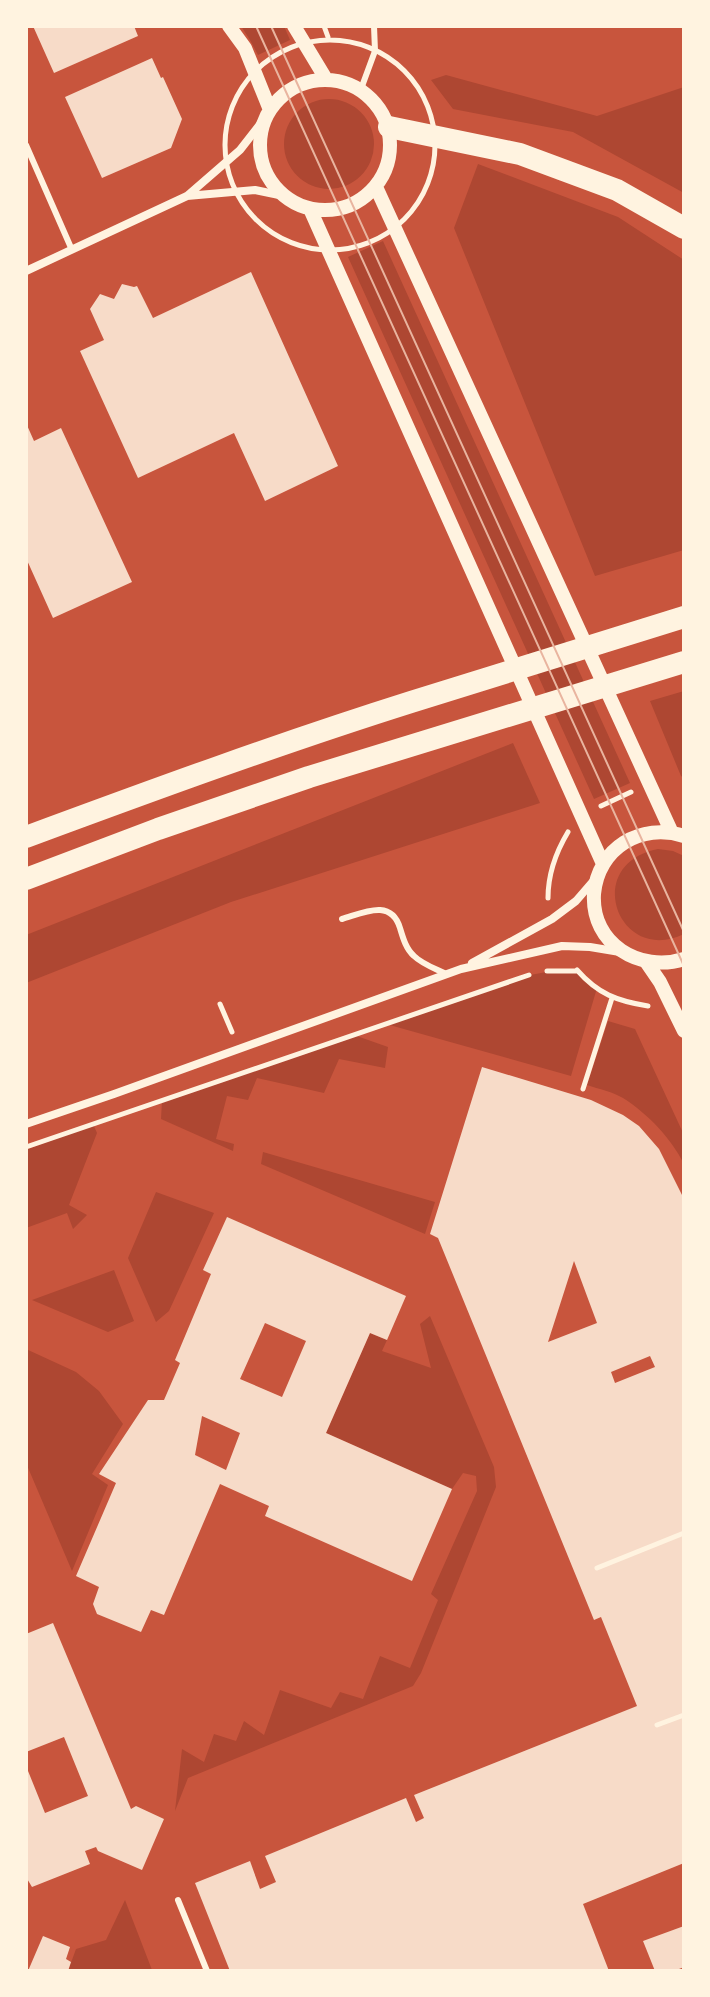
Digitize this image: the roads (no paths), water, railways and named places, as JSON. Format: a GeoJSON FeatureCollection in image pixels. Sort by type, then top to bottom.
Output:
{"type":"FeatureCollection","features":[{"type":"Feature","properties":{"kind":"highway"},"geometry":{"type":"LineString","coordinates":[[389,127],[520,154],[617,190],[684,228]]}},
{"type":"Feature","properties":{"kind":"highway"},"geometry":{"type":"LineString","coordinates":[[26,837],[327,730],[684,617]]}},
{"type":"Feature","properties":{"kind":"highway"},"geometry":{"type":"LineString","coordinates":[[26,879],[309,777],[684,662]]}},
{"type":"Feature","properties":{"kind":"street"},"geometry":{"type":"LineString","coordinates":[[229,26],[245,48],[268,114],[260,139],[262,162],[271,181],[284,196]]}},
{"type":"Feature","properties":{"kind":"street"},"geometry":{"type":"LineString","coordinates":[[294,26],[326,79]]}},
{"type":"Feature","properties":{"kind":"street"},"geometry":{"type":"LineString","coordinates":[[26,271],[187,196],[240,150],[286,92],[298,85],[326,79],[361,89],[374,101],[389,127],[390,160],[376,187],[353,205],[339,209],[310,209],[284,196],[255,190],[187,196]]}},
{"type":"Feature","properties":{"kind":"street"},"geometry":{"type":"LineString","coordinates":[[376,187],[647,778],[678,834]]}},
{"type":"Feature","properties":{"kind":"street"},"geometry":{"type":"LineString","coordinates":[[310,209],[572,796],[600,870],[594,897],[598,918],[608,938],[624,953]]}},
{"type":"Feature","properties":{"kind":"street"},"geometry":{"type":"LineString","coordinates":[[461,969],[552,919],[576,901],[613,851],[627,840],[656,831],[678,834]]}},
{"type":"Feature","properties":{"kind":"street"},"geometry":{"type":"LineString","coordinates":[[26,1124],[461,969],[562,946],[624,953],[647,963],[664,964],[684,959]]}},
{"type":"Feature","properties":{"kind":"street"},"geometry":{"type":"LineString","coordinates":[[647,963],[684,1031]]}},
{"type":"Feature","properties":{"kind":"lane"},"geometry":{"type":"LineString","coordinates":[[361,89],[375,51],[374,26]]}},
{"type":"Feature","properties":{"kind":"lane"},"geometry":{"type":"LineString","coordinates":[[26,145],[72,250]]}},
{"type":"Feature","properties":{"kind":"lane"},"geometry":{"type":"LineString","coordinates":[[342,919],[371,909],[387,912],[399,924],[407,947],[415,958],[446,974]]}},
{"type":"Feature","properties":{"kind":"lane"},"geometry":{"type":"LineString","coordinates":[[178,1900],[207,1971]]}},
{"type":"Feature","properties":{"kind":"tram line"},"geometry":{"type":"LineString","coordinates":[[256,26],[684,966]]}},
{"type":"Feature","properties":{"kind":"tram line"},"geometry":{"type":"LineString","coordinates":[[271,26],[684,932]]}}]}
